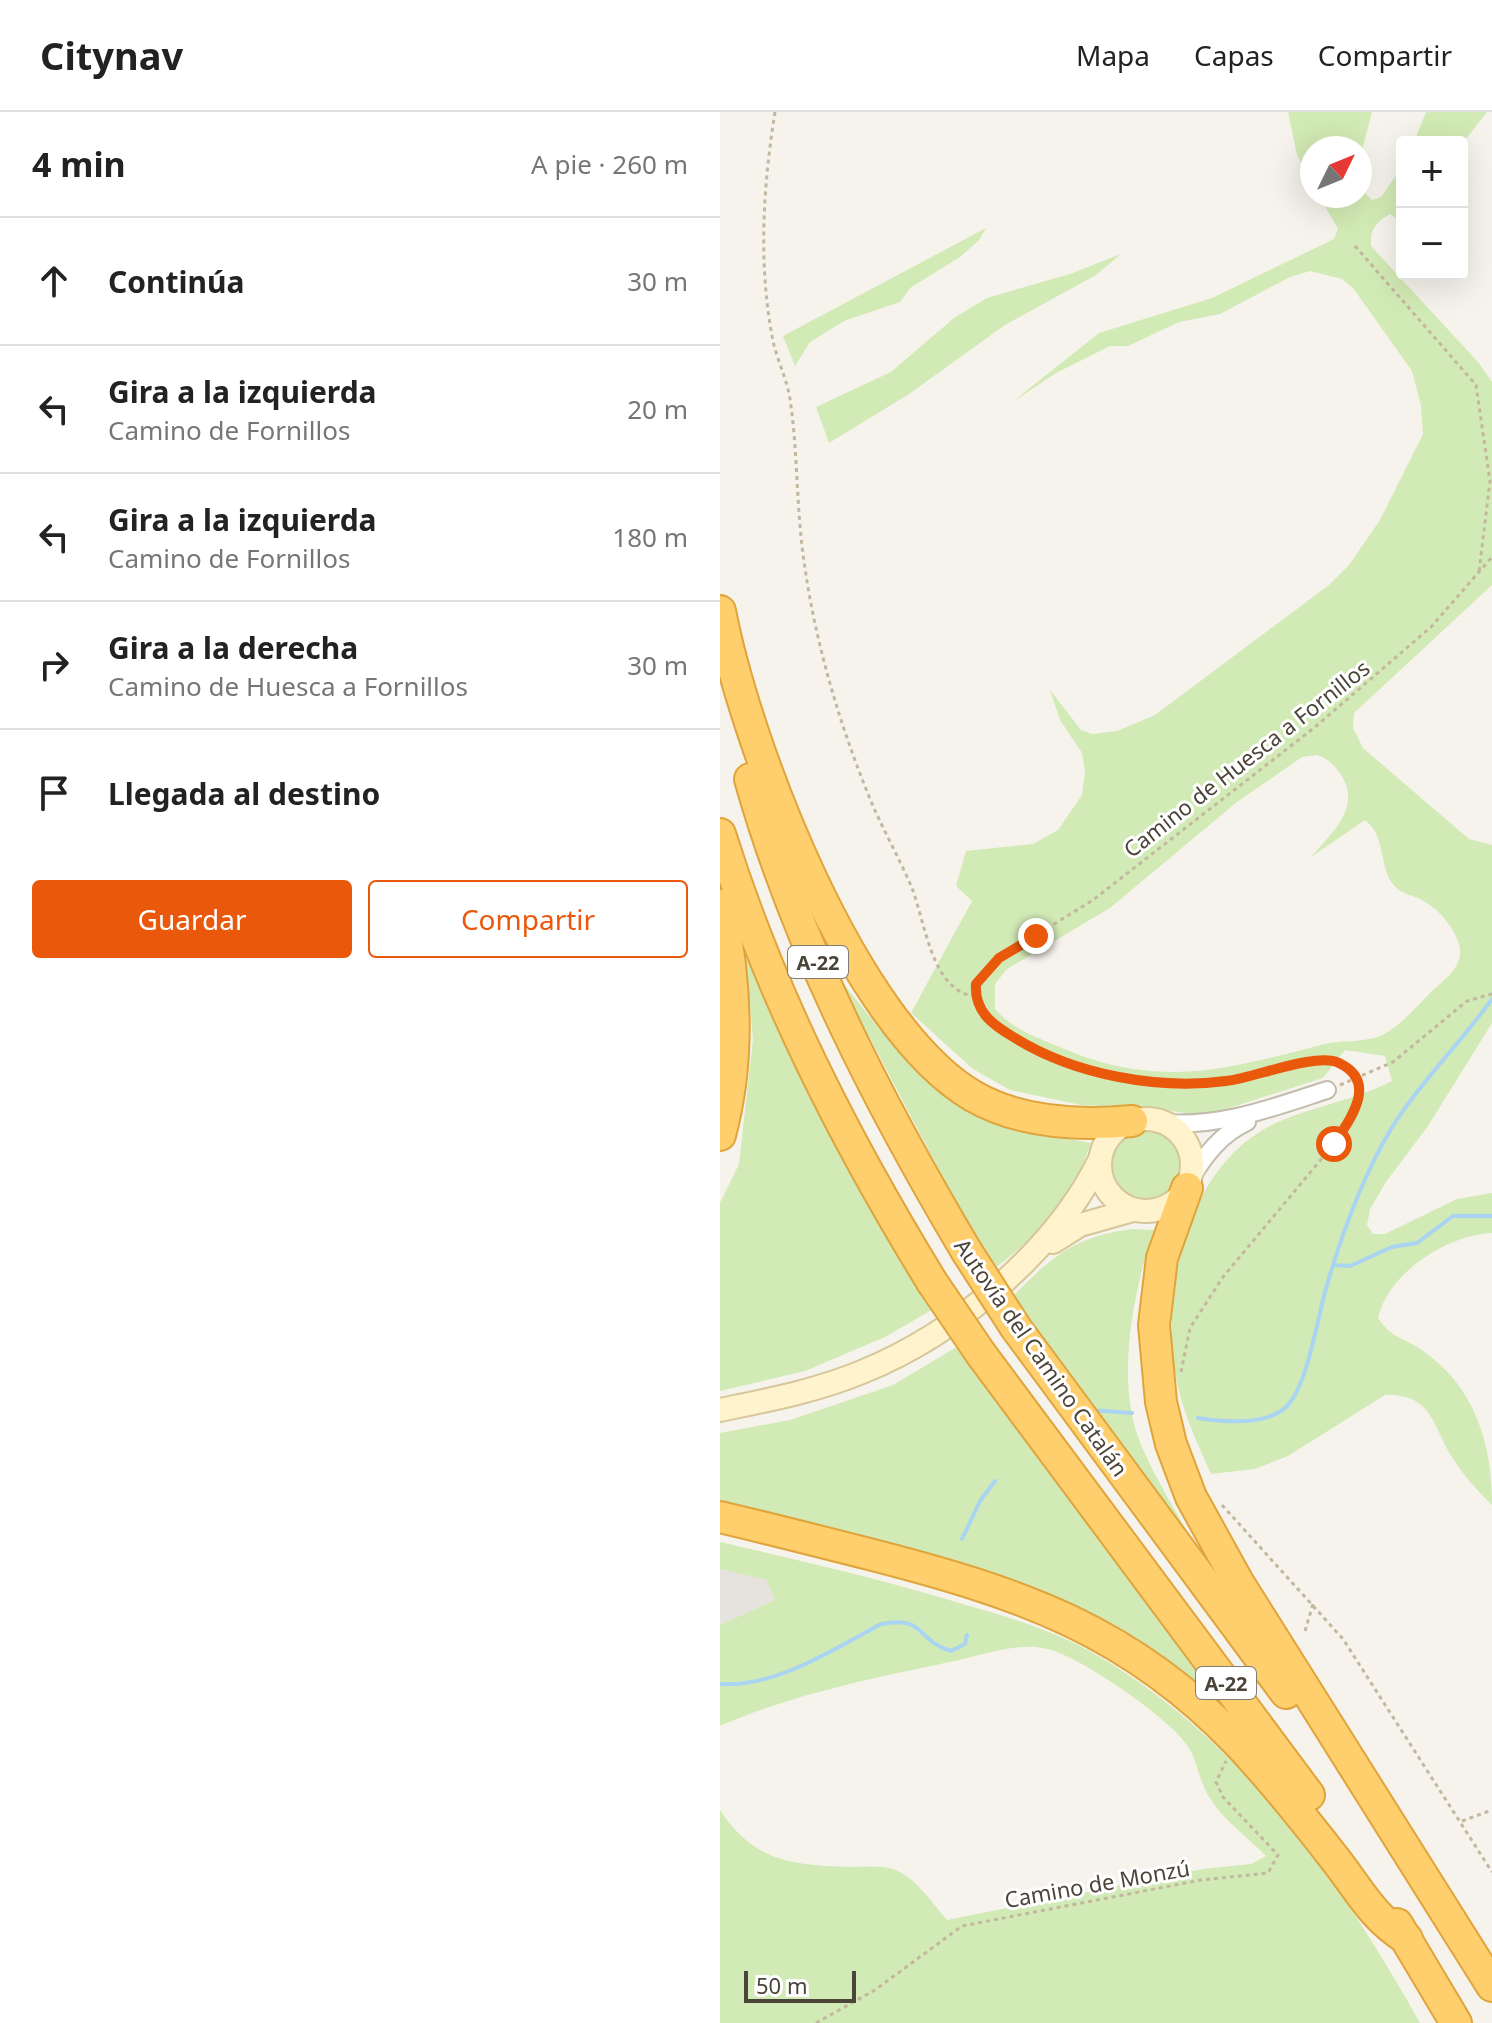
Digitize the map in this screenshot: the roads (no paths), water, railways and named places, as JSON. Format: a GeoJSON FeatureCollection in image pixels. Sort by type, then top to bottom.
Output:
{"type":"FeatureCollection","features":[{"type":"Feature","properties":{"kind":"highway"},"geometry":{"type":"LineString","coordinates":[[720,611],[763,764],[796,849],[859,965],[923,1053],[970,1094],[994,1107],[1063,1122],[1132,1121]]}},
{"type":"Feature","properties":{"kind":"highway","name":"Autovía del Camino Catalán"},"geometry":{"type":"LineString","coordinates":[[720,652],[733,718],[761,818],[798,918],[886,1110],[967,1252],[1016,1328],[1357,1791],[1432,1899],[1492,1995]]}},
{"type":"Feature","properties":{"kind":"highway","name":"Autovía del Camino Catalán"},"geometry":{"type":"LineString","coordinates":[[720,834],[752,926],[803,1050],[852,1146],[932,1282],[1062,1468],[1279,1754],[1407,1939],[1456,2023]]}},
{"type":"Feature","properties":{"kind":"highway"},"geometry":{"type":"LineString","coordinates":[[720,905],[733,1003],[729,1088],[720,1135]]}},
{"type":"Feature","properties":{"kind":"highway"},"geometry":{"type":"LineString","coordinates":[[1189,1183],[1164,1249],[1154,1302],[1161,1402],[1191,1497],[1238,1582],[1446,1907],[1492,1986]]}},
{"type":"Feature","properties":{"kind":"highway"},"geometry":{"type":"LineString","coordinates":[[720,1517],[985,1586],[1050,1610],[1137,1656],[1183,1690],[1229,1733],[1299,1813],[1382,1924],[1407,1939]]}},
{"type":"Feature","properties":{"kind":"main road"},"geometry":{"type":"LineString","coordinates":[[720,1410],[826,1385],[901,1354],[937,1332],[1029,1257],[1080,1225],[1133,1210],[1160,1210],[1172,1204],[1189,1183],[1188,1145],[1164,1123],[1132,1121],[1109,1136],[1073,1209],[1029,1257]]}},
{"type":"Feature","properties":{"kind":"main road"},"geometry":{"type":"LineString","coordinates":[[1100,1159],[1107,1191],[1133,1210]]}},
{"type":"Feature","properties":{"kind":"street"},"geometry":{"type":"LineString","coordinates":[[1164,1123],[1209,1124],[1327,1090]]}},
{"type":"Feature","properties":{"kind":"street"},"geometry":{"type":"LineString","coordinates":[[1189,1183],[1223,1136],[1288,1103]]}},
{"type":"Feature","properties":{"kind":"waterway"},"geometry":{"type":"LineString","coordinates":[[1198,1418],[1256,1420],[1277,1413],[1293,1398],[1305,1369],[1340,1244],[1381,1146],[1408,1104],[1492,999]]}},
{"type":"Feature","properties":{"kind":"waterway"},"geometry":{"type":"LineString","coordinates":[[1333,1265],[1350,1266],[1392,1247],[1417,1243],[1453,1216],[1492,1216]]}},
{"type":"Feature","properties":{"kind":"waterway"},"geometry":{"type":"LineString","coordinates":[[1090,1410],[1132,1413]]}},
{"type":"Feature","properties":{"kind":"waterway"},"geometry":{"type":"LineString","coordinates":[[962,1539],[980,1501],[995,1481]]}},
{"type":"Feature","properties":{"kind":"waterway"},"geometry":{"type":"LineString","coordinates":[[720,1684],[741,1684],[783,1673],[881,1624],[895,1622],[914,1626],[940,1647],[951,1651],[965,1644],[967,1635]]}}]}
